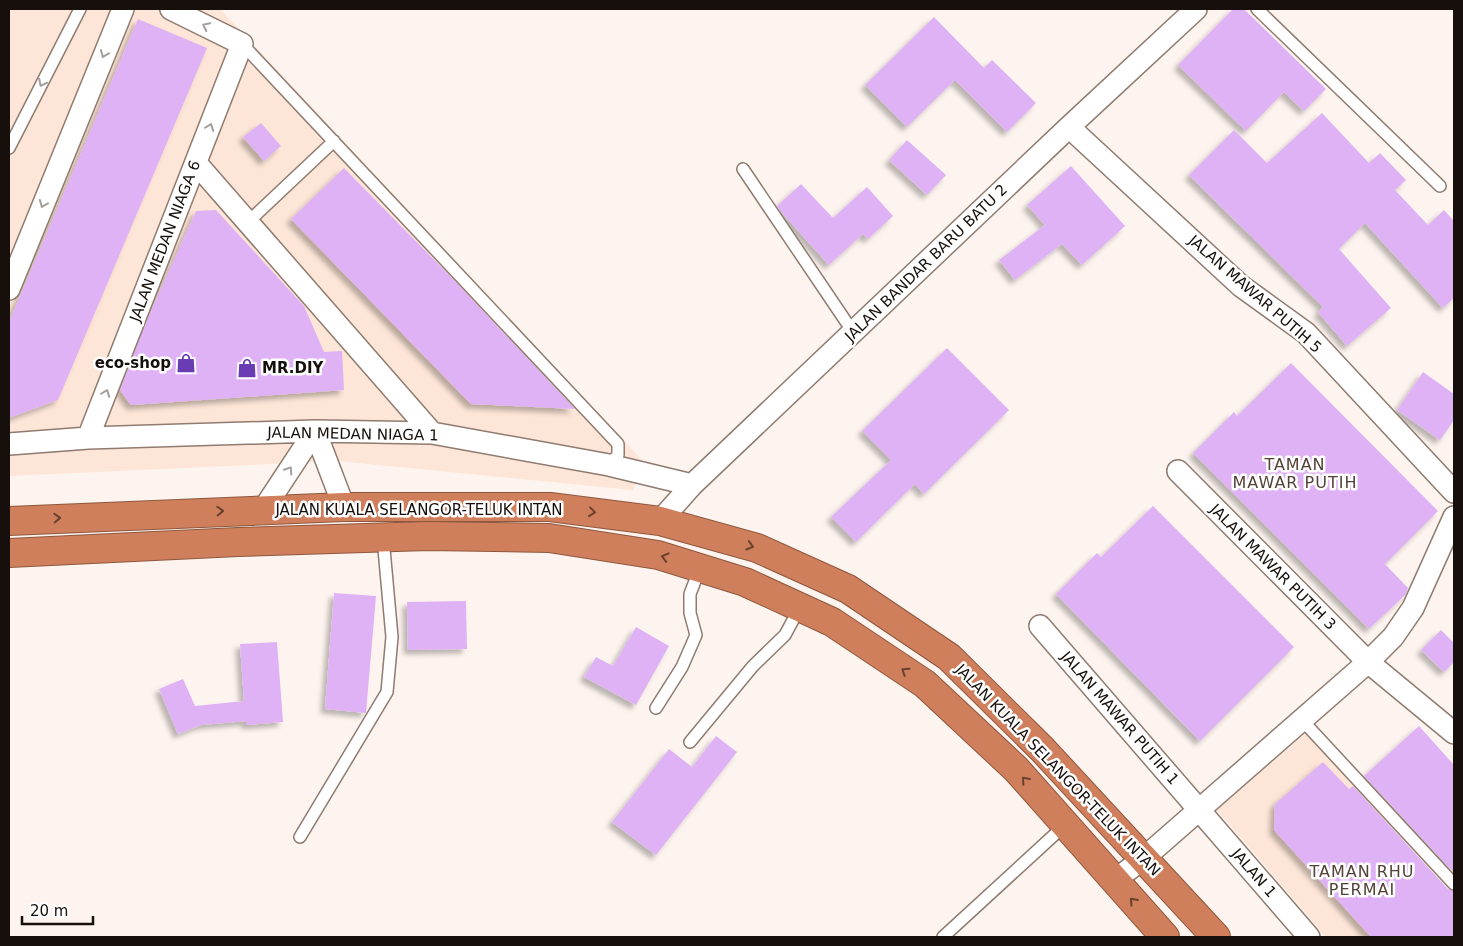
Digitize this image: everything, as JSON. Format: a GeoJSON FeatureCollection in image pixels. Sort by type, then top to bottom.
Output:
{"type":"FeatureCollection","features":[{"type":"Feature","properties":{"kind":"highway","name":"JALAN KUALA SELANGOR-TELUK INTAN"},"geometry":{"type":"LineString","coordinates":[[9,521],[344,507],[550,507],[660,521],[757,548],[848,589],[949,657],[1042,749],[1216,937]]}},
{"type":"Feature","properties":{"kind":"highway","name":"JALAN KUALA SELANGOR-TELUK INTAN"},"geometry":{"type":"LineString","coordinates":[[9,553],[238,542],[428,536],[549,538],[658,555],[745,582],[832,622],[925,684],[1016,769],[1166,937]]}},
{"type":"Feature","properties":{"kind":"street"},"geometry":{"type":"LineString","coordinates":[[9,289],[123,9]]}},
{"type":"Feature","properties":{"kind":"street"},"geometry":{"type":"LineString","coordinates":[[171,9],[242,44]]}},
{"type":"Feature","properties":{"kind":"street","name":"JALAN BANDAR BARU BATU 2"},"geometry":{"type":"LineString","coordinates":[[660,521],[692,485],[1068,127],[1196,9]]}},
{"type":"Feature","properties":{"kind":"street","name":"JALAN MEDAN NIAGA 6"},"geometry":{"type":"LineString","coordinates":[[88,438],[242,44]]}},
{"type":"Feature","properties":{"kind":"street","name":"JALAN MAWAR PUTIH 5"},"geometry":{"type":"LineString","coordinates":[[1068,127],[1241,286],[1306,334],[1454,492]]}},
{"type":"Feature","properties":{"kind":"street"},"geometry":{"type":"LineString","coordinates":[[196,163],[432,432]]}},
{"type":"Feature","properties":{"kind":"street"},"geometry":{"type":"LineString","coordinates":[[315,431],[344,507]]}},
{"type":"Feature","properties":{"kind":"street"},"geometry":{"type":"LineString","coordinates":[[263,510],[315,431]]}},
{"type":"Feature","properties":{"kind":"street","name":"JALAN MEDAN NIAGA 1"},"geometry":{"type":"LineString","coordinates":[[9,444],[88,438],[315,431],[432,432],[609,465],[692,485]]}},
{"type":"Feature","properties":{"kind":"street","name":"JALAN MAWAR PUTIH 3"},"geometry":{"type":"LineString","coordinates":[[1178,471],[1368,662],[1454,733]]}},
{"type":"Feature","properties":{"kind":"street"},"geometry":{"type":"LineString","coordinates":[[1115,880],[1144,858],[1302,720],[1368,662],[1392,637],[1413,608],[1454,517]]}},
{"type":"Feature","properties":{"kind":"street","name":"JALAN MAWAR PUTIH 1"},"geometry":{"type":"LineString","coordinates":[[1040,626],[1198,809]]}},
{"type":"Feature","properties":{"kind":"street","name":"JALAN 1"},"geometry":{"type":"LineString","coordinates":[[1198,809],[1309,937]]}},
{"type":"Feature","properties":{"kind":"lane"},"geometry":{"type":"LineString","coordinates":[[9,148],[80,9]]}},
{"type":"Feature","properties":{"kind":"lane"},"geometry":{"type":"LineString","coordinates":[[1257,9],[1440,186]]}},
{"type":"Feature","properties":{"kind":"lane"},"geometry":{"type":"LineString","coordinates":[[242,44],[618,444],[618,455],[609,465]]}},
{"type":"Feature","properties":{"kind":"lane"},"geometry":{"type":"LineString","coordinates":[[248,222],[334,141]]}},
{"type":"Feature","properties":{"kind":"lane"},"geometry":{"type":"LineString","coordinates":[[743,169],[853,332]]}},
{"type":"Feature","properties":{"kind":"lane"},"geometry":{"type":"LineString","coordinates":[[300,838],[387,692],[392,637],[383,538]]}},
{"type":"Feature","properties":{"kind":"lane"},"geometry":{"type":"LineString","coordinates":[[656,708],[682,667],[696,635],[690,613],[690,594],[700,568]]}},
{"type":"Feature","properties":{"kind":"lane"},"geometry":{"type":"LineString","coordinates":[[690,742],[753,666],[785,635],[800,607]]}},
{"type":"Feature","properties":{"kind":"lane"},"geometry":{"type":"LineString","coordinates":[[1302,720],[1454,884]]}},
{"type":"Feature","properties":{"kind":"lane"},"geometry":{"type":"LineString","coordinates":[[943,937],[1065,825]]}},
{"type":"Feature","properties":{"kind":"shaded area"},"geometry":{"type":"Polygon","coordinates":[[[9,9],[220,9],[644,462],[633,490],[338,461],[9,476],[9,9]]]}},
{"type":"Feature","properties":{"kind":"shaded area"},"geometry":{"type":"Polygon","coordinates":[[[1309,731],[1454,899],[1454,937],[1326,937],[1217,810],[1309,731]]]}},
{"type":"Feature","properties":{"kind":"building"},"geometry":{"type":"Polygon","coordinates":[[[1233,9],[1244,9],[1326,89],[1304,111],[1284,92],[1246,131],[1178,65],[1233,9]]]}},
{"type":"Feature","properties":{"kind":"building"},"geometry":{"type":"Polygon","coordinates":[[[934,17],[984,68],[992,60],[1036,103],[1007,132],[955,80],[907,127],[865,85],[934,17]]]}},
{"type":"Feature","properties":{"kind":"building"},"geometry":{"type":"Polygon","coordinates":[[[138,19],[207,48],[58,400],[9,418],[9,322],[138,19]]]}},
{"type":"Feature","properties":{"kind":"building"},"geometry":{"type":"Polygon","coordinates":[[[1322,113],[1369,163],[1380,153],[1406,180],[1395,190],[1428,225],[1444,210],[1454,221],[1454,298],[1443,308],[1365,223],[1339,249],[1391,308],[1347,346],[1318,312],[1323,307],[1189,175],[1234,130],[1267,163],[1322,113]]]}},
{"type":"Feature","properties":{"kind":"building"},"geometry":{"type":"Polygon","coordinates":[[[261,123],[281,146],[264,161],[243,137],[261,123]]]}},
{"type":"Feature","properties":{"kind":"building"},"geometry":{"type":"Polygon","coordinates":[[[907,140],[946,175],[927,195],[889,160],[907,140]]]}},
{"type":"Feature","properties":{"kind":"building"},"geometry":{"type":"Polygon","coordinates":[[[1071,166],[1125,226],[1082,265],[1062,244],[1015,280],[999,260],[1045,225],[1027,205],[1071,166]]]}},
{"type":"Feature","properties":{"kind":"building"},"geometry":{"type":"Polygon","coordinates":[[[344,168],[457,283],[575,409],[471,404],[291,219],[344,168]]]}},
{"type":"Feature","properties":{"kind":"building"},"geometry":{"type":"Polygon","coordinates":[[[801,184],[833,218],[867,187],[893,216],[868,239],[863,234],[829,265],[777,206],[801,184]]]}},
{"type":"Feature","properties":{"kind":"building"},"geometry":{"type":"Polygon","coordinates":[[[216,210],[304,306],[324,352],[342,351],[344,390],[131,405],[120,390],[147,320],[196,211],[216,210]]]}},
{"type":"Feature","properties":{"kind":"building"},"geometry":{"type":"Polygon","coordinates":[[[947,348],[1009,410],[924,494],[915,484],[856,542],[831,517],[891,460],[862,431],[947,348]]]}},
{"type":"Feature","properties":{"kind":"building"},"geometry":{"type":"Polygon","coordinates":[[[1291,363],[1438,511],[1385,564],[1408,588],[1406,594],[1369,629],[1193,453],[1234,412],[1237,416],[1291,363]]]}},
{"type":"Feature","properties":{"kind":"building"},"geometry":{"type":"Polygon","coordinates":[[[1423,372],[1454,394],[1454,420],[1440,440],[1397,410],[1423,372]]]}},
{"type":"Feature","properties":{"kind":"building"},"geometry":{"type":"Polygon","coordinates":[[[1153,506],[1294,647],[1200,741],[1056,594],[1097,553],[1101,557],[1153,506]]]}},
{"type":"Feature","properties":{"kind":"building"},"geometry":{"type":"Polygon","coordinates":[[[334,593],[376,596],[366,713],[325,709],[334,593]]]}},
{"type":"Feature","properties":{"kind":"building"},"geometry":{"type":"Polygon","coordinates":[[[466,601],[467,649],[408,650],[407,602],[466,601]]]}},
{"type":"Feature","properties":{"kind":"building"},"geometry":{"type":"Polygon","coordinates":[[[636,627],[669,646],[636,705],[584,677],[596,657],[613,666],[636,627]]]}},
{"type":"Feature","properties":{"kind":"building"},"geometry":{"type":"Polygon","coordinates":[[[1441,630],[1454,643],[1454,662],[1444,672],[1421,650],[1441,630]]]}},
{"type":"Feature","properties":{"kind":"building"},"geometry":{"type":"Polygon","coordinates":[[[277,642],[283,722],[246,725],[246,721],[201,725],[178,734],[159,689],[183,679],[195,706],[244,701],[240,644],[277,642]]]}},
{"type":"Feature","properties":{"kind":"building"},"geometry":{"type":"Polygon","coordinates":[[[1419,726],[1454,765],[1454,873],[1364,776],[1419,726]]]}},
{"type":"Feature","properties":{"kind":"building"},"geometry":{"type":"Polygon","coordinates":[[[716,736],[737,752],[656,855],[612,822],[669,749],[692,767],[716,736]]]}},
{"type":"Feature","properties":{"kind":"building"},"geometry":{"type":"Polygon","coordinates":[[[1323,762],[1349,789],[1353,786],[1448,889],[1454,891],[1454,937],[1371,937],[1274,830],[1275,804],[1323,762]]]}},
{"type":"Feature","properties":{"kind":"place","name":"eco-shop"},"geometry":{"type":"Point","coordinates":[186,363]}},
{"type":"Feature","properties":{"kind":"place","name":"MR.DIY"},"geometry":{"type":"Point","coordinates":[247,368]}},
{"type":"Feature","properties":{"kind":"district","name":"TAMAN MAWAR PUTIH"},"geometry":{"type":"Point","coordinates":[1295,473]}},
{"type":"Feature","properties":{"kind":"district","name":"TAMAN RHU PERMAI"},"geometry":{"type":"Point","coordinates":[1362,880]}}]}
